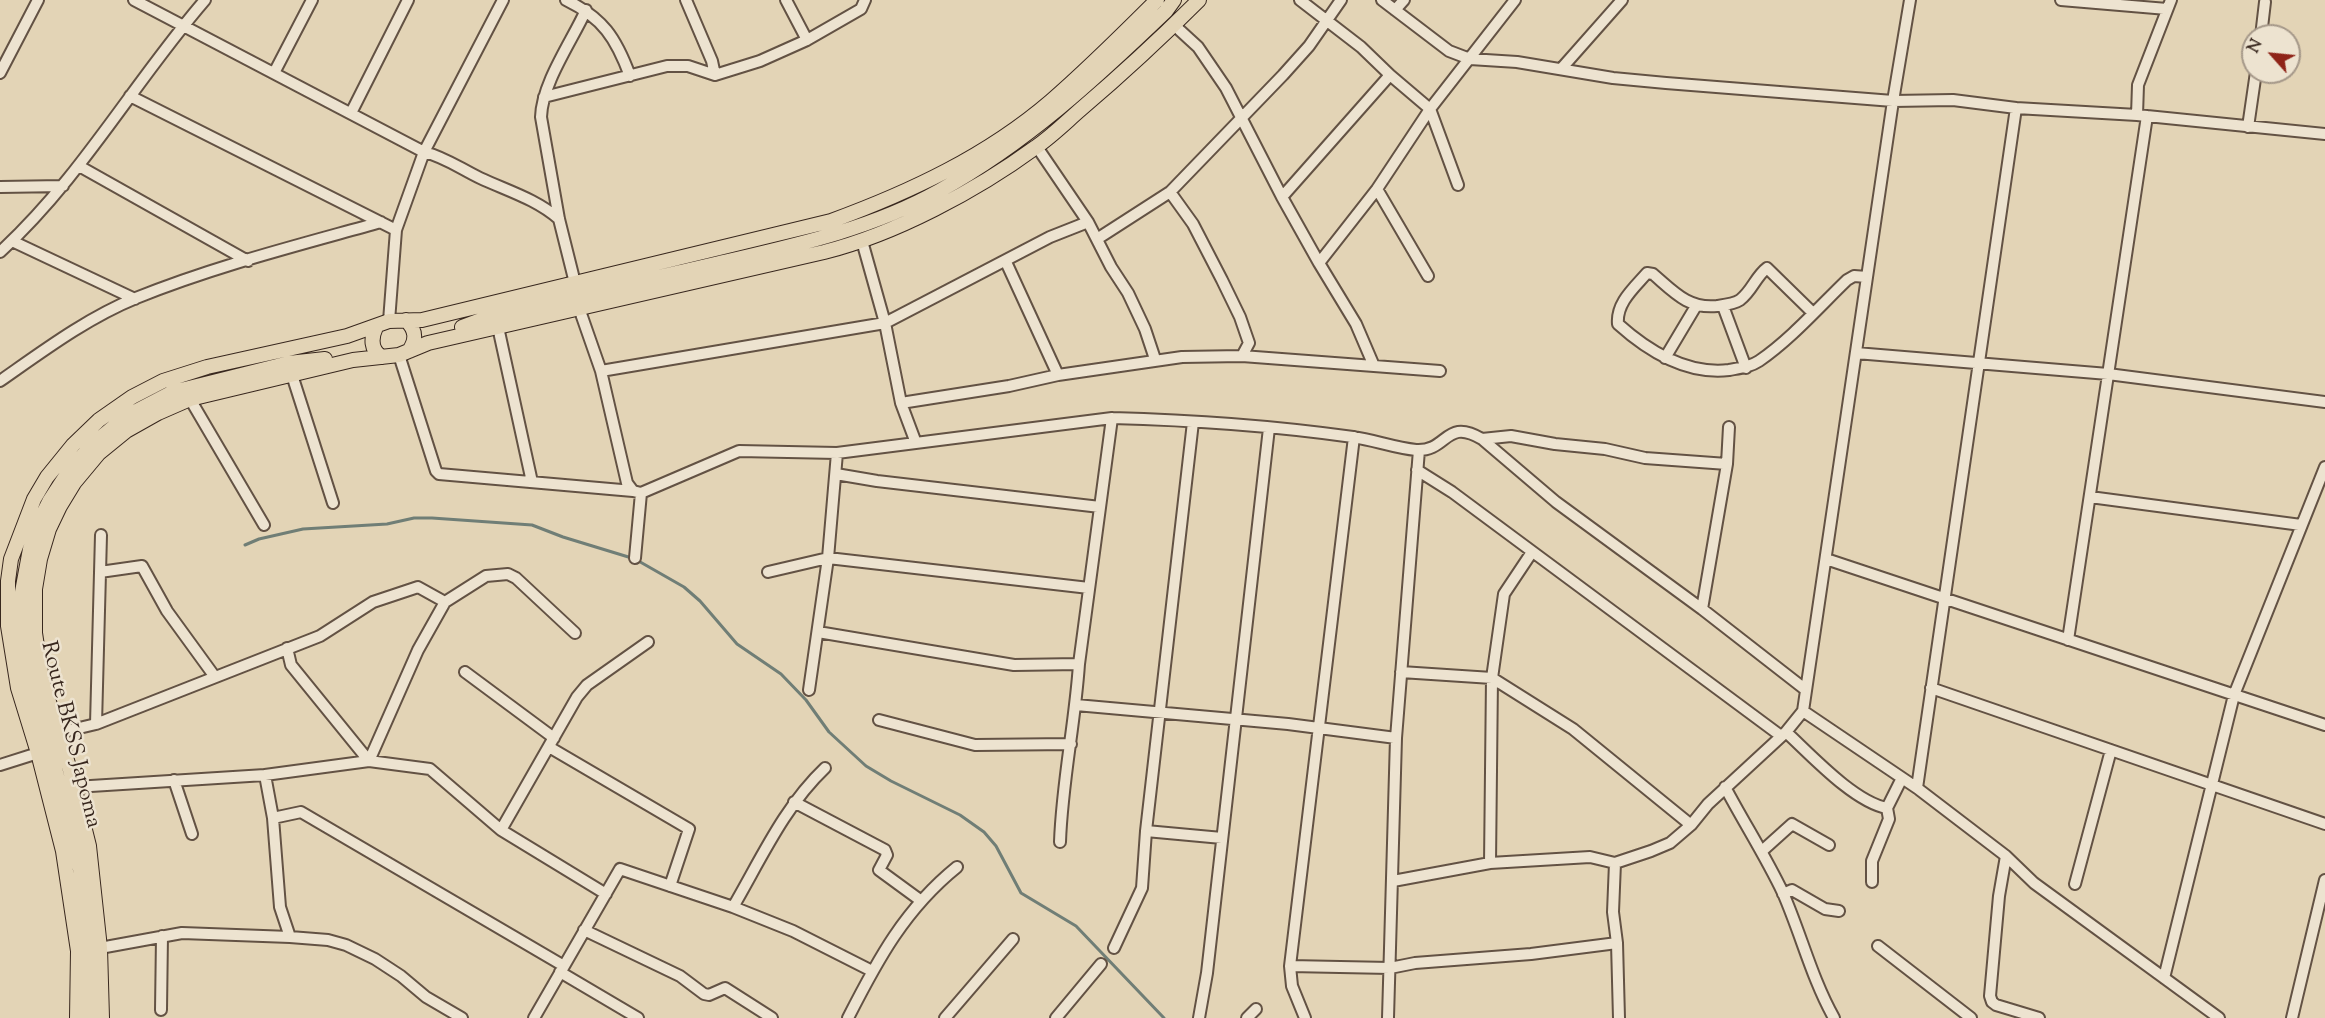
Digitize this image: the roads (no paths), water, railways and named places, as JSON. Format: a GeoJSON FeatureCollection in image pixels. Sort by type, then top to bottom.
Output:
{"type":"FeatureCollection","features":[{"type":"Feature","properties":{"kind":"main road"},"geometry":{"type":"LineString","coordinates":[[77,1018],[78,951],[71,900],[63,852],[38,753],[18,688],[8,626],[8,581],[5,558],[47,477],[73,445],[99,420],[132,397],[163,381],[207,367],[347,336],[389,321],[422,320],[831,221],[886,201],[942,174],[998,140],[1050,102],[1166,4],[1184,0]]}},
{"type":"Feature","properties":{"kind":"main road"},"geometry":{"type":"LineString","coordinates":[[422,320],[432,323],[473,315],[496,321],[579,308],[862,241],[914,219],[962,193],[1037,147],[1199,0]]}},
{"type":"Feature","properties":{"kind":"main road"},"geometry":{"type":"LineString","coordinates":[[102,1018],[100,948],[89,846],[75,787],[42,679],[35,633],[35,590],[49,529],[74,483],[99,453],[126,431],[190,399],[290,369],[404,353],[496,321],[807,243],[885,217],[938,192],[1025,137],[1091,82],[1166,4]]}},
{"type":"Feature","properties":{"kind":"main road"},"geometry":{"type":"LineString","coordinates":[[404,353],[413,344],[415,335],[413,328],[406,320]]}},
{"type":"Feature","properties":{"kind":"main road"},"geometry":{"type":"LineString","coordinates":[[376,327],[372,341],[373,349],[382,357]]}},
{"type":"Feature","properties":{"kind":"main road"},"geometry":{"type":"LineString","coordinates":[[290,369],[302,355],[333,348],[347,336]]}},
{"type":"Feature","properties":{"kind":"main road","name":"Route BKSS Japoma"},"geometry":{"type":"LineString","coordinates":[[89,1018],[89,952],[80,869],[69,819],[29,675],[22,631],[22,592],[30,549],[39,522],[69,471],[93,444],[127,416],[173,392],[290,369]]}},
{"type":"Feature","properties":{"kind":"street"},"geometry":{"type":"LineString","coordinates":[[0,74],[38,0]]}},
{"type":"Feature","properties":{"kind":"street"},"geometry":{"type":"LineString","coordinates":[[134,0],[424,152],[441,156],[469,172],[536,201],[559,219]]}},
{"type":"Feature","properties":{"kind":"street"},"geometry":{"type":"LineString","coordinates":[[0,252],[63,186],[205,0]]}},
{"type":"Feature","properties":{"kind":"street"},"geometry":{"type":"LineString","coordinates":[[274,74],[312,0]]}},
{"type":"Feature","properties":{"kind":"street"},"geometry":{"type":"LineString","coordinates":[[351,113],[408,0]]}},
{"type":"Feature","properties":{"kind":"street"},"geometry":{"type":"LineString","coordinates":[[389,321],[396,230],[424,152],[502,0]]}},
{"type":"Feature","properties":{"kind":"street"},"geometry":{"type":"LineString","coordinates":[[566,0],[586,10],[607,29],[616,43],[630,76]]}},
{"type":"Feature","properties":{"kind":"street"},"geometry":{"type":"LineString","coordinates":[[686,0],[712,61],[715,75]]}},
{"type":"Feature","properties":{"kind":"street"},"geometry":{"type":"LineString","coordinates":[[786,0],[807,40]]}},
{"type":"Feature","properties":{"kind":"street"},"geometry":{"type":"LineString","coordinates":[[544,97],[667,66],[678,65],[715,75],[760,61],[807,40],[861,9],[865,0]]}},
{"type":"Feature","properties":{"kind":"street"},"geometry":{"type":"LineString","coordinates":[[1300,0],[1361,47],[1430,109],[1458,185]]}},
{"type":"Feature","properties":{"kind":"street"},"geometry":{"type":"LineString","coordinates":[[1097,239],[1170,192],[1309,46],[1341,0]]}},
{"type":"Feature","properties":{"kind":"street"},"geometry":{"type":"LineString","coordinates":[[1382,0],[1449,51],[1470,59],[1517,62],[1666,83],[1893,101],[1953,100],[2016,108],[2142,115],[2325,134]]}},
{"type":"Feature","properties":{"kind":"street"},"geometry":{"type":"LineString","coordinates":[[1395,10],[1404,0]]}},
{"type":"Feature","properties":{"kind":"street"},"geometry":{"type":"LineString","coordinates":[[1319,263],[1377,189],[1430,109],[1515,0]]}},
{"type":"Feature","properties":{"kind":"street"},"geometry":{"type":"LineString","coordinates":[[1562,69],[1622,0]]}},
{"type":"Feature","properties":{"kind":"street"},"geometry":{"type":"LineString","coordinates":[[1393,881],[1490,863],[1590,857],[1615,863],[1670,843],[1783,734],[1803,711],[1910,0]]}},
{"type":"Feature","properties":{"kind":"street"},"geometry":{"type":"LineString","coordinates":[[2061,0],[2169,5],[2138,85],[2142,115],[2108,374],[2068,640]]}},
{"type":"Feature","properties":{"kind":"street"},"geometry":{"type":"LineString","coordinates":[[2262,24],[2265,2]]}},
{"type":"Feature","properties":{"kind":"street"},"geometry":{"type":"LineString","coordinates":[[575,283],[559,219],[541,117],[544,97],[586,10]]}},
{"type":"Feature","properties":{"kind":"street"},"geometry":{"type":"LineString","coordinates":[[1174,25],[1198,47],[1214,67],[1282,197],[1356,324],[1374,366]]}},
{"type":"Feature","properties":{"kind":"street"},"geometry":{"type":"LineString","coordinates":[[1282,197],[1390,75]]}},
{"type":"Feature","properties":{"kind":"street"},"geometry":{"type":"LineString","coordinates":[[2248,126],[2254,84]]}},
{"type":"Feature","properties":{"kind":"street"},"geometry":{"type":"LineString","coordinates":[[130,96],[396,230]]}},
{"type":"Feature","properties":{"kind":"street"},"geometry":{"type":"LineString","coordinates":[[1917,788],[2016,108]]}},
{"type":"Feature","properties":{"kind":"street"},"geometry":{"type":"LineString","coordinates":[[1037,147],[1088,222],[1132,302],[1145,329],[1155,359]]}},
{"type":"Feature","properties":{"kind":"street"},"geometry":{"type":"LineString","coordinates":[[79,166],[248,261]]}},
{"type":"Feature","properties":{"kind":"street"},"geometry":{"type":"LineString","coordinates":[[0,187],[63,186]]}},
{"type":"Feature","properties":{"kind":"street"},"geometry":{"type":"LineString","coordinates":[[1377,189],[1428,276]]}},
{"type":"Feature","properties":{"kind":"street"},"geometry":{"type":"LineString","coordinates":[[1170,192],[1193,225],[1240,317],[1249,343],[1242,356]]}},
{"type":"Feature","properties":{"kind":"street"},"geometry":{"type":"LineString","coordinates":[[0,381],[74,332],[135,299],[248,261],[381,222]]}},
{"type":"Feature","properties":{"kind":"street"},"geometry":{"type":"LineString","coordinates":[[601,371],[885,323],[942,291],[1006,262],[1050,237],[1088,222]]}},
{"type":"Feature","properties":{"kind":"street"},"geometry":{"type":"LineString","coordinates":[[12,241],[135,299]]}},
{"type":"Feature","properties":{"kind":"street"},"geometry":{"type":"LineString","coordinates":[[862,241],[885,323],[901,402],[916,443]]}},
{"type":"Feature","properties":{"kind":"street"},"geometry":{"type":"LineString","coordinates":[[1006,262],[1058,375]]}},
{"type":"Feature","properties":{"kind":"street"},"geometry":{"type":"LineString","coordinates":[[1812,313],[1767,268],[1753,287],[1738,301],[1722,306],[1696,306],[1647,273],[1618,310],[1618,324],[1639,342],[1665,358],[1695,369],[1719,371],[1746,368],[1758,362],[1778,346],[1847,280],[1854,276],[1867,277]]}},
{"type":"Feature","properties":{"kind":"street"},"geometry":{"type":"LineString","coordinates":[[1665,358],[1696,306]]}},
{"type":"Feature","properties":{"kind":"street"},"geometry":{"type":"LineString","coordinates":[[1722,306],[1746,368]]}},
{"type":"Feature","properties":{"kind":"street"},"geometry":{"type":"LineString","coordinates":[[579,308],[601,371],[627,483],[637,492],[635,558]]}},
{"type":"Feature","properties":{"kind":"street"},"geometry":{"type":"LineString","coordinates":[[496,321],[532,482]]}},
{"type":"Feature","properties":{"kind":"street"},"geometry":{"type":"LineString","coordinates":[[404,353],[436,471],[439,474],[637,492],[739,451],[837,453],[1112,418],[1269,428],[1354,437],[1419,450],[1442,443],[1452,433],[1460,430],[1482,439],[1556,502],[1702,609],[1806,690]]}},
{"type":"Feature","properties":{"kind":"street"},"geometry":{"type":"LineString","coordinates":[[1856,353],[2108,374],[2325,402]]}},
{"type":"Feature","properties":{"kind":"street"},"geometry":{"type":"LineString","coordinates":[[901,402],[1009,386],[1058,375],[1155,359],[1218,355],[1440,371]]}},
{"type":"Feature","properties":{"kind":"street"},"geometry":{"type":"LineString","coordinates":[[290,369],[333,503]]}},
{"type":"Feature","properties":{"kind":"street"},"geometry":{"type":"LineString","coordinates":[[190,399],[264,525]]}},
{"type":"Feature","properties":{"kind":"street"},"geometry":{"type":"LineString","coordinates":[[1060,842],[1061,806],[1071,744],[1079,664],[1112,418]]}},
{"type":"Feature","properties":{"kind":"street"},"geometry":{"type":"LineString","coordinates":[[1114,948],[1142,888],[1146,831],[1193,422]]}},
{"type":"Feature","properties":{"kind":"street"},"geometry":{"type":"LineString","coordinates":[[1702,609],[1726,464],[1729,427]]}},
{"type":"Feature","properties":{"kind":"street"},"geometry":{"type":"LineString","coordinates":[[1202,1016],[1269,428]]}},
{"type":"Feature","properties":{"kind":"street"},"geometry":{"type":"LineString","coordinates":[[1482,439],[1510,436],[1555,444],[1605,449],[1645,458],[1726,464]]}},
{"type":"Feature","properties":{"kind":"street"},"geometry":{"type":"LineString","coordinates":[[1305,1018],[1292,986],[1290,966],[1354,437]]}},
{"type":"Feature","properties":{"kind":"street"},"geometry":{"type":"LineString","coordinates":[[1388,1018],[1396,738],[1419,450]]}},
{"type":"Feature","properties":{"kind":"street"},"geometry":{"type":"LineString","coordinates":[[809,690],[828,558],[837,453]]}},
{"type":"Feature","properties":{"kind":"street"},"geometry":{"type":"LineString","coordinates":[[2164,978],[2234,695],[2325,467]]}},
{"type":"Feature","properties":{"kind":"street"},"geometry":{"type":"LineString","coordinates":[[1417,470],[1452,492],[1783,734],[1869,803],[1887,808]]}},
{"type":"Feature","properties":{"kind":"street"},"geometry":{"type":"LineString","coordinates":[[836,474],[877,481],[1100,507]]}},
{"type":"Feature","properties":{"kind":"street"},"geometry":{"type":"LineString","coordinates":[[2090,497],[2301,525]]}},
{"type":"Feature","properties":{"kind":"street"},"geometry":{"type":"LineString","coordinates":[[96,724],[101,535]]}},
{"type":"Feature","properties":{"kind":"street"},"geometry":{"type":"LineString","coordinates":[[1490,863],[1492,678],[1504,594],[1532,552]]}},
{"type":"Feature","properties":{"kind":"street"},"geometry":{"type":"LineString","coordinates":[[768,572],[828,558],[1089,588]]}},
{"type":"Feature","properties":{"kind":"street"},"geometry":{"type":"LineString","coordinates":[[1826,559],[2325,725]]}},
{"type":"Feature","properties":{"kind":"street"},"geometry":{"type":"LineString","coordinates":[[100,572],[142,566],[167,611],[215,677]]}},
{"type":"Feature","properties":{"kind":"street"},"geometry":{"type":"LineString","coordinates":[[369,761],[418,650],[445,602],[486,576],[508,574],[516,578],[575,633]]}},
{"type":"Feature","properties":{"kind":"street"},"geometry":{"type":"LineString","coordinates":[[58,734],[96,724],[320,636],[373,602],[418,587],[445,602]]}},
{"type":"Feature","properties":{"kind":"street"},"geometry":{"type":"LineString","coordinates":[[818,632],[1014,665],[1079,664]]}},
{"type":"Feature","properties":{"kind":"street"},"geometry":{"type":"LineString","coordinates":[[501,830],[577,697],[587,685],[648,642]]}},
{"type":"Feature","properties":{"kind":"street"},"geometry":{"type":"LineString","coordinates":[[287,648],[295,669],[369,761]]}},
{"type":"Feature","properties":{"kind":"street"},"geometry":{"type":"LineString","coordinates":[[465,672],[551,743],[689,829],[670,886]]}},
{"type":"Feature","properties":{"kind":"street"},"geometry":{"type":"LineString","coordinates":[[1401,672],[1492,678],[1573,729],[1691,825]]}},
{"type":"Feature","properties":{"kind":"street"},"geometry":{"type":"LineString","coordinates":[[1931,688],[2325,824]]}},
{"type":"Feature","properties":{"kind":"street"},"geometry":{"type":"LineString","coordinates":[[1076,705],[1236,719],[1396,738]]}},
{"type":"Feature","properties":{"kind":"street"},"geometry":{"type":"LineString","coordinates":[[1803,711],[1917,788],[2006,856],[2034,883],[2219,1018]]}},
{"type":"Feature","properties":{"kind":"street"},"geometry":{"type":"LineString","coordinates":[[879,720],[975,745],[1071,744]]}},
{"type":"Feature","properties":{"kind":"street"},"geometry":{"type":"LineString","coordinates":[[2075,884],[2111,750]]}},
{"type":"Feature","properties":{"kind":"street"},"geometry":{"type":"LineString","coordinates":[[0,765],[38,753]]}},
{"type":"Feature","properties":{"kind":"street"},"geometry":{"type":"LineString","coordinates":[[75,787],[265,775],[369,761],[430,769],[501,830],[606,894]]}},
{"type":"Feature","properties":{"kind":"street"},"geometry":{"type":"LineString","coordinates":[[733,908],[794,802],[825,768]]}},
{"type":"Feature","properties":{"kind":"street"},"geometry":{"type":"LineString","coordinates":[[265,775],[273,818],[280,907],[290,937]]}},
{"type":"Feature","properties":{"kind":"street"},"geometry":{"type":"LineString","coordinates":[[1872,882],[1872,861],[1889,819],[1887,808],[1902,778]]}},
{"type":"Feature","properties":{"kind":"street"},"geometry":{"type":"LineString","coordinates":[[174,780],[192,834]]}},
{"type":"Feature","properties":{"kind":"street"},"geometry":{"type":"LineString","coordinates":[[1725,788],[1762,851],[1783,894],[1804,943],[1824,1000],[1834,1018]]}},
{"type":"Feature","properties":{"kind":"street"},"geometry":{"type":"LineString","coordinates":[[794,802],[885,850],[887,855],[879,870],[920,900]]}},
{"type":"Feature","properties":{"kind":"street"},"geometry":{"type":"LineString","coordinates":[[273,818],[301,812],[562,969],[638,1018]]}},
{"type":"Feature","properties":{"kind":"street"},"geometry":{"type":"LineString","coordinates":[[1762,851],[1792,824],[1829,845]]}},
{"type":"Feature","properties":{"kind":"street"},"geometry":{"type":"LineString","coordinates":[[1146,831],[1222,838]]}},
{"type":"Feature","properties":{"kind":"street"},"geometry":{"type":"LineString","coordinates":[[2006,856],[1995,932],[1990,996],[1992,1002],[2039,1018]]}},
{"type":"Feature","properties":{"kind":"street"},"geometry":{"type":"LineString","coordinates":[[1615,863],[1612,912],[1617,943],[1619,1018]]}},
{"type":"Feature","properties":{"kind":"street"},"geometry":{"type":"LineString","coordinates":[[848,1018],[872,971],[920,900],[957,867]]}},
{"type":"Feature","properties":{"kind":"street"},"geometry":{"type":"LineString","coordinates":[[534,1018],[620,869],[733,908],[793,932],[872,971]]}},
{"type":"Feature","properties":{"kind":"street"},"geometry":{"type":"LineString","coordinates":[[2292,1018],[2325,880]]}},
{"type":"Feature","properties":{"kind":"street"},"geometry":{"type":"LineString","coordinates":[[1783,894],[1792,890],[1825,909],[1839,911]]}},
{"type":"Feature","properties":{"kind":"street"},"geometry":{"type":"LineString","coordinates":[[584,930],[680,976],[704,994],[709,995],[726,988],[772,1018]]}},
{"type":"Feature","properties":{"kind":"street"},"geometry":{"type":"LineString","coordinates":[[100,948],[182,933],[328,940],[346,945],[401,976],[426,997],[462,1018]]}},
{"type":"Feature","properties":{"kind":"street"},"geometry":{"type":"LineString","coordinates":[[161,1010],[162,936]]}},
{"type":"Feature","properties":{"kind":"street"},"geometry":{"type":"LineString","coordinates":[[945,1018],[1013,939]]}},
{"type":"Feature","properties":{"kind":"street"},"geometry":{"type":"LineString","coordinates":[[1290,966],[1390,968],[1415,963],[1531,954],[1617,943]]}},
{"type":"Feature","properties":{"kind":"street"},"geometry":{"type":"LineString","coordinates":[[1878,946],[1971,1018]]}},
{"type":"Feature","properties":{"kind":"street"},"geometry":{"type":"LineString","coordinates":[[1056,1018],[1101,964]]}},
{"type":"Feature","properties":{"kind":"street"},"geometry":{"type":"LineString","coordinates":[[1247,1018],[1256,1009]]}},
{"type":"Feature","properties":{"kind":"waterway"},"geometry":{"type":"LineString","coordinates":[[245,545],[259,539],[303,529],[387,524],[414,518],[432,518],[532,525],[635,559],[684,587],[700,601],[737,644],[781,674],[806,700],[829,732],[866,766],[960,815],[984,832],[996,846],[1021,893],[1076,926],[1164,1018]]}}]}
